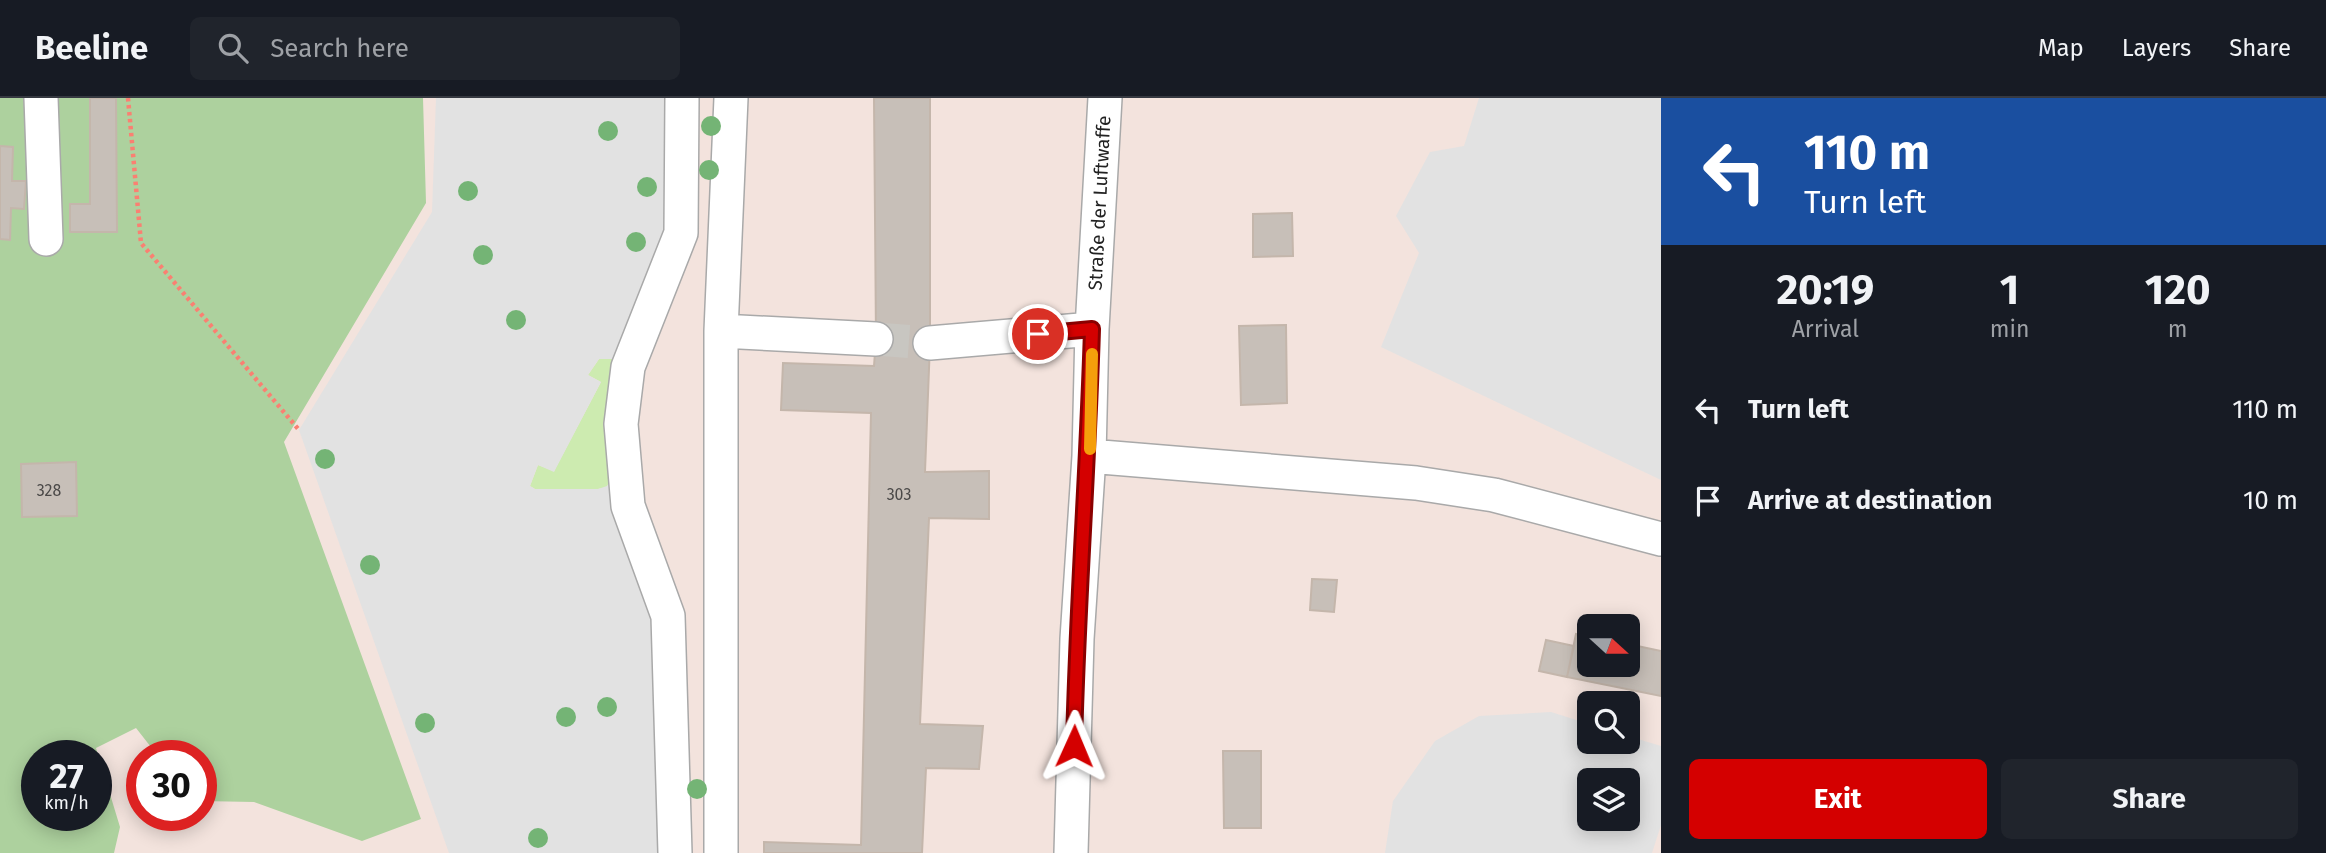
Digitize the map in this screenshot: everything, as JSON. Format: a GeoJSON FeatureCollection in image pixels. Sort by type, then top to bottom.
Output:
{"type":"FeatureCollection","features":[{"type":"Feature","properties":{"kind":"street"},"geometry":{"type":"LineString","coordinates":[[41,98],[46,239]]}},
{"type":"Feature","properties":{"kind":"street"},"geometry":{"type":"LineString","coordinates":[[675,853],[668,616],[628,506],[621,424],[628,367],[681,233],[682,98]]}},
{"type":"Feature","properties":{"kind":"street"},"geometry":{"type":"LineString","coordinates":[[721,853],[721,331],[731,98]]}},
{"type":"Feature","properties":{"kind":"street","name":"Straße der Luftwaffe"},"geometry":{"type":"LineString","coordinates":[[1071,853],[1077,639],[1089,456],[1092,329],[1105,98]]}},
{"type":"Feature","properties":{"kind":"street"},"geometry":{"type":"LineString","coordinates":[[930,343],[1092,329]]}},
{"type":"Feature","properties":{"kind":"street"},"geometry":{"type":"LineString","coordinates":[[721,331],[876,339]]}},
{"type":"Feature","properties":{"kind":"street"},"geometry":{"type":"LineString","coordinates":[[1089,456],[1416,483],[1494,495],[1661,539]]}},
{"type":"Feature","properties":{"kind":"path"},"geometry":{"type":"LineString","coordinates":[[128,98],[141,243],[299,430]]}},
{"type":"Feature","properties":{"kind":"shaded area"},"geometry":{"type":"Polygon","coordinates":[[[0,98],[1661,98],[1661,853],[0,853],[0,98]]]}},
{"type":"Feature","properties":{"kind":"shaded area"},"geometry":{"type":"Polygon","coordinates":[[[436,98],[692,98],[628,413],[636,511],[669,578],[683,853],[449,853],[299,430],[432,212],[436,98]],[[599,359],[588,375],[601,382],[554,472],[538,465],[530,486],[535,489],[598,489],[607,486],[612,478],[616,367],[612,359],[599,359]]]}},
{"type":"Feature","properties":{"kind":"shaded area"},"geometry":{"type":"Polygon","coordinates":[[[1479,98],[1661,98],[1661,480],[1381,347],[1419,253],[1396,216],[1430,152],[1464,146],[1479,98]]]}},
{"type":"Feature","properties":{"kind":"shaded area"},"geometry":{"type":"Polygon","coordinates":[[[1551,712],[1577,720],[1577,754],[1640,754],[1640,740],[1661,746],[1661,825],[1652,853],[1385,853],[1393,801],[1435,741],[1479,716],[1551,712]]]}},
{"type":"Feature","properties":{"kind":"green space"},"geometry":{"type":"Polygon","coordinates":[[[0,98],[423,98],[426,203],[284,442],[421,819],[362,841],[254,802],[217,801],[217,740],[145,740],[136,728],[112,740],[21,740],[21,831],[112,831],[112,801],[120,827],[114,853],[0,853],[0,98]]]}},
{"type":"Feature","properties":{"kind":"green space"},"geometry":{"type":"Polygon","coordinates":[[[599,359],[612,359],[616,367],[612,477],[607,487],[598,489],[535,489],[530,486],[538,465],[554,471],[601,382],[588,375],[599,359]]]}},
{"type":"Feature","properties":{"kind":"building"},"geometry":{"type":"Polygon","coordinates":[[[90,98],[116,98],[117,232],[70,232],[70,204],[90,204],[90,98]]]}},
{"type":"Feature","properties":{"kind":"building"},"geometry":{"type":"Polygon","coordinates":[[[874,98],[930,98],[930,343],[925,472],[989,471],[989,519],[929,518],[920,724],[983,726],[979,769],[926,768],[922,853],[764,853],[764,842],[861,845],[871,413],[781,410],[783,363],[874,366],[874,98]]]}},
{"type":"Feature","properties":{"kind":"building"},"geometry":{"type":"Polygon","coordinates":[[[0,146],[13,147],[12,181],[26,181],[24,209],[11,208],[10,240],[0,239],[0,146]]]}},
{"type":"Feature","properties":{"kind":"building"},"geometry":{"type":"Polygon","coordinates":[[[1292,213],[1293,256],[1253,257],[1253,214],[1292,213]]]}},
{"type":"Feature","properties":{"kind":"building"},"geometry":{"type":"Polygon","coordinates":[[[1286,325],[1287,403],[1241,405],[1239,326],[1286,325]]]}},
{"type":"Feature","properties":{"kind":"building"},"geometry":{"type":"Polygon","coordinates":[[[76,462],[77,516],[22,517],[21,464],[76,462]]]}},
{"type":"Feature","properties":{"kind":"building"},"geometry":{"type":"Polygon","coordinates":[[[1312,579],[1337,580],[1334,612],[1310,610],[1312,579]]]}},
{"type":"Feature","properties":{"kind":"building"},"geometry":{"type":"Polygon","coordinates":[[[1576,634],[1577,677],[1640,677],[1640,647],[1661,651],[1661,696],[1567,677],[1576,634]]]}},
{"type":"Feature","properties":{"kind":"building"},"geometry":{"type":"Polygon","coordinates":[[[1546,640],[1574,646],[1567,677],[1539,671],[1546,640]]]}},
{"type":"Feature","properties":{"kind":"building"},"geometry":{"type":"Polygon","coordinates":[[[1223,751],[1261,751],[1261,828],[1224,828],[1223,751]]]}},
{"type":"Feature","properties":{"kind":"tunnel"},"geometry":{"type":"LineString","coordinates":[[876,339],[930,343]]}},
{"type":"Feature","properties":{"kind":"slow traffic"},"geometry":{"type":"LineString","coordinates":[[1090,449],[1092,354]]}},
{"type":"Feature","properties":{"kind":"route"},"geometry":{"type":"LineString","coordinates":[[1038,334],[1092,329],[1089,456],[1077,639],[1074,746]]}}]}
